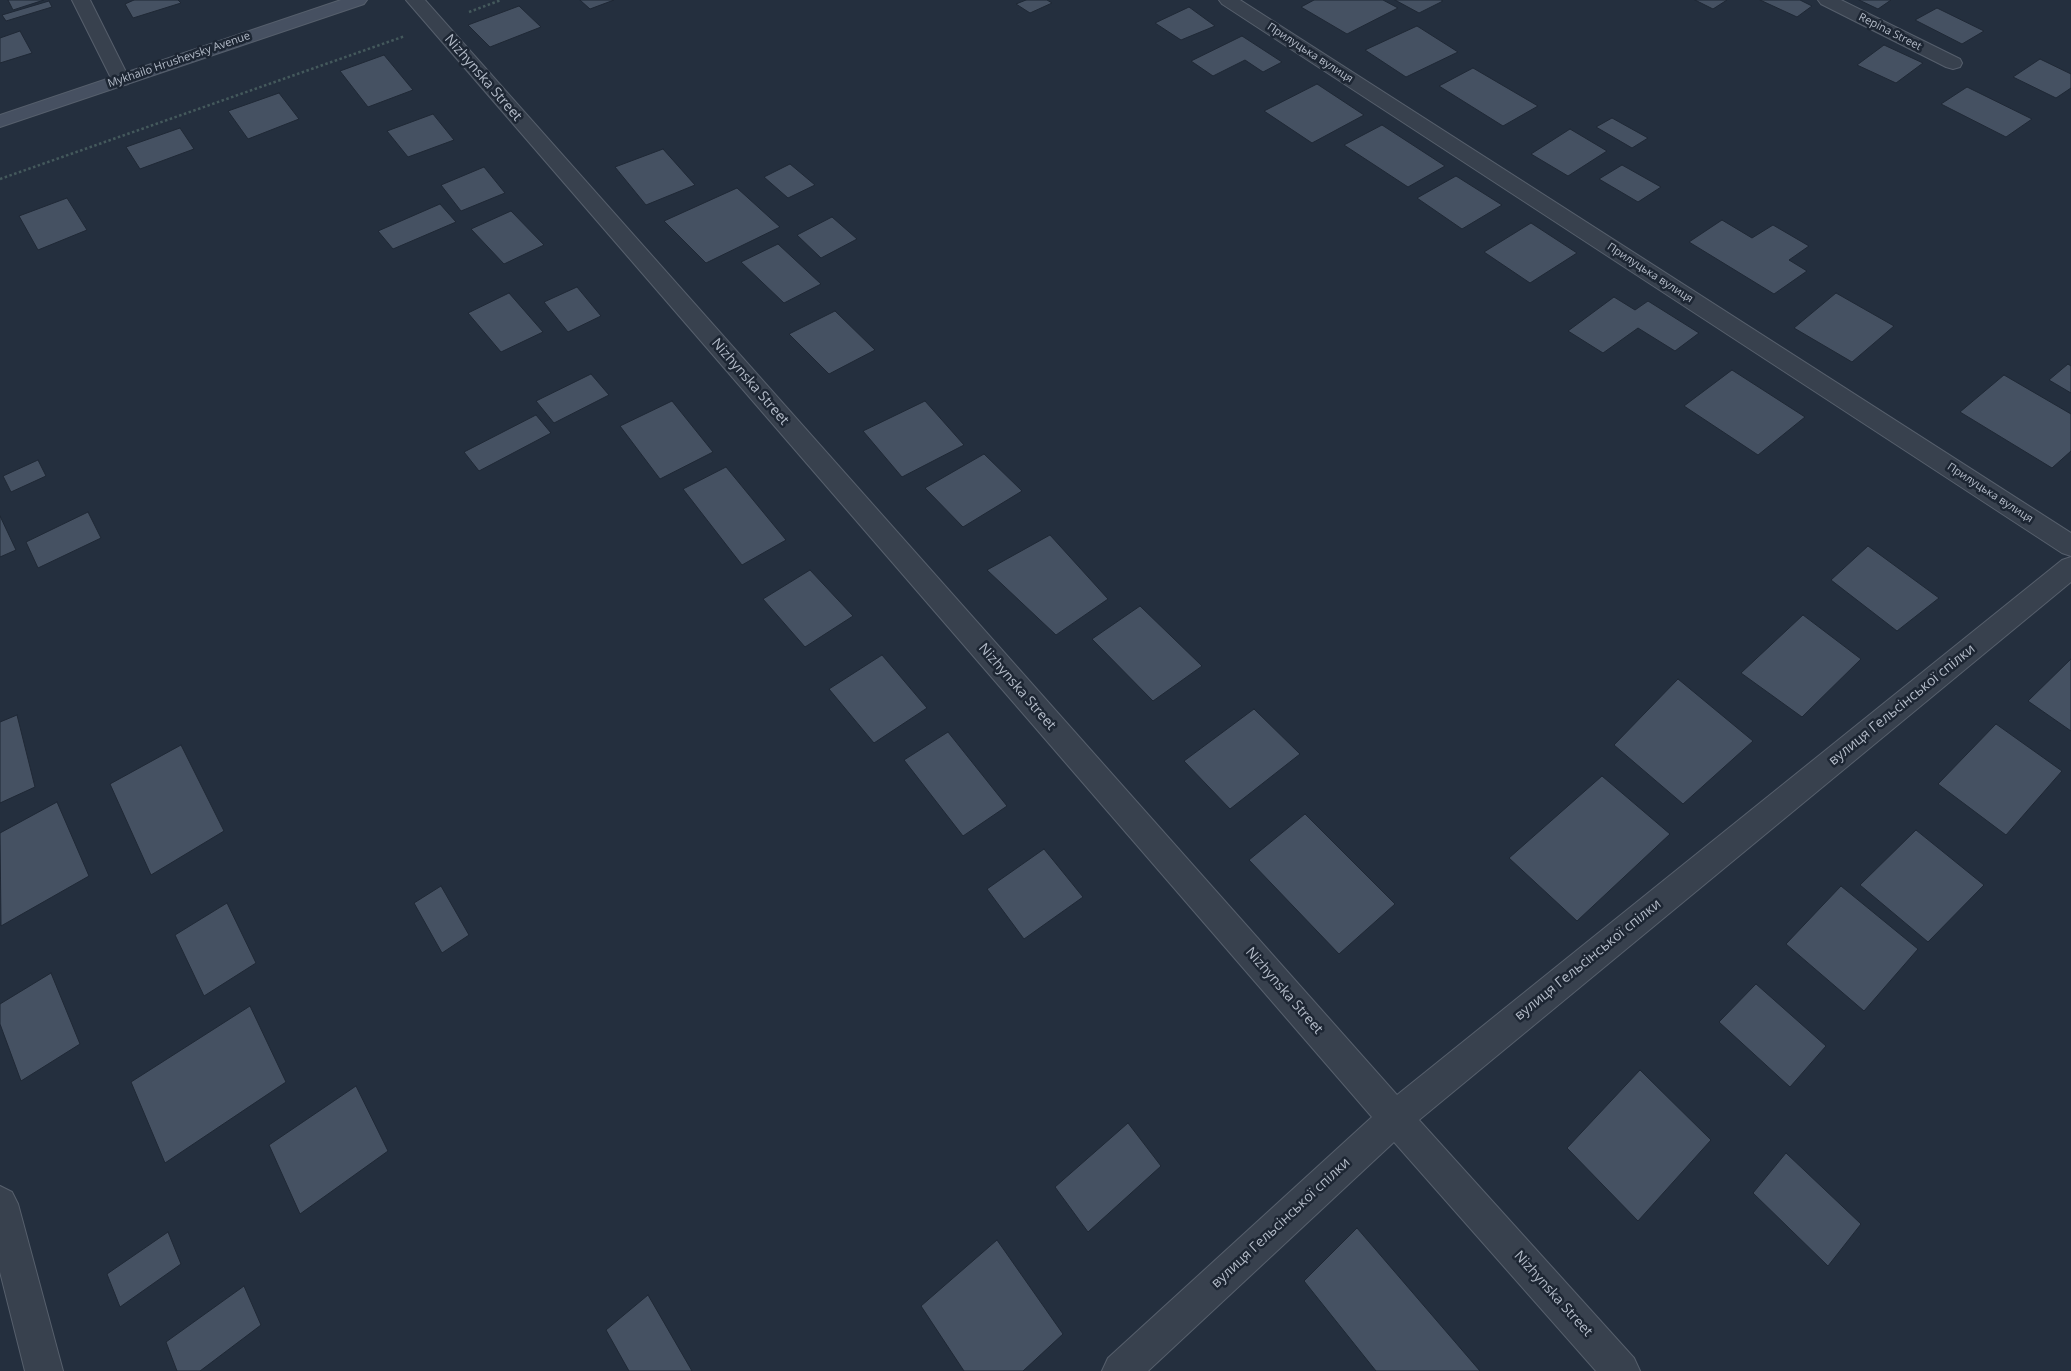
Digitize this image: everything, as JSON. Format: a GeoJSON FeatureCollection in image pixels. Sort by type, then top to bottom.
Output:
{"type":"FeatureCollection","features":[{"type":"Feature","properties":{"kind":"main road","name":"Mykhailo Hrushevsky Avenue"},"geometry":{"type":"LineString","coordinates":[[0,121],[358,0]]}},
{"type":"Feature","properties":{"kind":"street"},"geometry":{"type":"LineString","coordinates":[[81,0],[121,80]]}},
{"type":"Feature","properties":{"kind":"street","name":"Nizhynska Street"},"geometry":{"type":"LineString","coordinates":[[415,0],[1395,1118],[1622,1371]]}},
{"type":"Feature","properties":{"kind":"street","name":"Прилуцька вулиця"},"geometry":{"type":"LineString","coordinates":[[1228,0],[2071,546]]}},
{"type":"Feature","properties":{"kind":"street","name":"Repina Street"},"geometry":{"type":"LineString","coordinates":[[1827,0],[1953,63]]}},
{"type":"Feature","properties":{"kind":"street","name":"вулиця Гельсінської спілки"},"geometry":{"type":"LineString","coordinates":[[1121,1371],[1395,1118],[2071,567]]}},
{"type":"Feature","properties":{"kind":"street"},"geometry":{"type":"LineString","coordinates":[[0,1204],[44,1371]]}},
{"type":"Feature","properties":{"kind":"path"},"geometry":{"type":"LineString","coordinates":[[0,179],[502,0]]}},
{"type":"Feature","properties":{"kind":"building"},"geometry":{"type":"Polygon","coordinates":[[[8,0],[44,0],[13,10],[8,0]]]}},
{"type":"Feature","properties":{"kind":"building"},"geometry":{"type":"Polygon","coordinates":[[[134,0],[178,0],[181,3],[133,18],[125,4],[134,0]]]}},
{"type":"Feature","properties":{"kind":"building"},"geometry":{"type":"Polygon","coordinates":[[[580,0],[614,0],[590,9],[580,0]]]}},
{"type":"Feature","properties":{"kind":"building"},"geometry":{"type":"Polygon","coordinates":[[[1026,0],[1047,0],[1052,3],[1030,13],[1016,4],[1026,0]]]}},
{"type":"Feature","properties":{"kind":"building"},"geometry":{"type":"Polygon","coordinates":[[[1314,0],[1383,0],[1398,8],[1347,34],[1301,7],[1314,0]]]}},
{"type":"Feature","properties":{"kind":"building"},"geometry":{"type":"Polygon","coordinates":[[[1395,0],[1441,0],[1443,1],[1419,13],[1395,0]]]}},
{"type":"Feature","properties":{"kind":"building"},"geometry":{"type":"Polygon","coordinates":[[[1695,0],[1727,0],[1713,9],[1695,0]]]}},
{"type":"Feature","properties":{"kind":"building"},"geometry":{"type":"Polygon","coordinates":[[[1760,0],[1800,0],[1812,6],[1797,17],[1760,0]]]}},
{"type":"Feature","properties":{"kind":"building"},"geometry":{"type":"Polygon","coordinates":[[[1859,0],[1891,0],[1878,9],[1859,0]]]}},
{"type":"Feature","properties":{"kind":"building"},"geometry":{"type":"Polygon","coordinates":[[[49,1],[52,7],[6,21],[2,15],[49,1]]]}},
{"type":"Feature","properties":{"kind":"building"},"geometry":{"type":"Polygon","coordinates":[[[519,6],[541,27],[490,47],[468,25],[519,6]]]}},
{"type":"Feature","properties":{"kind":"building"},"geometry":{"type":"Polygon","coordinates":[[[1189,7],[1215,26],[1181,40],[1155,23],[1189,7]]]}},
{"type":"Feature","properties":{"kind":"building"},"geometry":{"type":"Polygon","coordinates":[[[1937,8],[1984,31],[1962,44],[1915,20],[1937,8]]]}},
{"type":"Feature","properties":{"kind":"building"},"geometry":{"type":"Polygon","coordinates":[[[1417,26],[1458,52],[1406,77],[1365,50],[1417,26]]]}},
{"type":"Feature","properties":{"kind":"building"},"geometry":{"type":"Polygon","coordinates":[[[20,31],[32,53],[0,63],[0,38],[20,31]]]}},
{"type":"Feature","properties":{"kind":"building"},"geometry":{"type":"Polygon","coordinates":[[[1242,36],[1282,62],[1263,72],[1245,60],[1213,76],[1191,61],[1242,36]]]}},
{"type":"Feature","properties":{"kind":"building"},"geometry":{"type":"Polygon","coordinates":[[[1884,45],[1923,63],[1896,83],[1857,65],[1884,45]]]}},
{"type":"Feature","properties":{"kind":"building"},"geometry":{"type":"Polygon","coordinates":[[[384,55],[413,90],[368,107],[340,71],[384,55]]]}},
{"type":"Feature","properties":{"kind":"building"},"geometry":{"type":"Polygon","coordinates":[[[2040,59],[2071,74],[2071,88],[2056,98],[2013,77],[2040,59]]]}},
{"type":"Feature","properties":{"kind":"building"},"geometry":{"type":"Polygon","coordinates":[[[1473,68],[1538,106],[1503,126],[1439,86],[1473,68]]]}},
{"type":"Feature","properties":{"kind":"building"},"geometry":{"type":"Polygon","coordinates":[[[1317,84],[1364,115],[1312,143],[1264,111],[1317,84]]]}},
{"type":"Feature","properties":{"kind":"building"},"geometry":{"type":"Polygon","coordinates":[[[1967,87],[2032,119],[2006,137],[1941,104],[1967,87]]]}},
{"type":"Feature","properties":{"kind":"building"},"geometry":{"type":"Polygon","coordinates":[[[279,93],[299,119],[248,139],[228,111],[279,93]]]}},
{"type":"Feature","properties":{"kind":"building"},"geometry":{"type":"Polygon","coordinates":[[[433,114],[454,140],[408,157],[387,131],[433,114]]]}},
{"type":"Feature","properties":{"kind":"building"},"geometry":{"type":"Polygon","coordinates":[[[1612,118],[1648,138],[1632,148],[1596,127],[1612,118]]]}},
{"type":"Feature","properties":{"kind":"building"},"geometry":{"type":"Polygon","coordinates":[[[1382,125],[1445,166],[1408,187],[1344,145],[1382,125]]]}},
{"type":"Feature","properties":{"kind":"building"},"geometry":{"type":"Polygon","coordinates":[[[180,128],[194,149],[140,169],[126,147],[180,128]]]}},
{"type":"Feature","properties":{"kind":"building"},"geometry":{"type":"Polygon","coordinates":[[[1570,129],[1607,151],[1568,176],[1531,154],[1570,129]]]}},
{"type":"Feature","properties":{"kind":"building"},"geometry":{"type":"Polygon","coordinates":[[[663,149],[695,185],[646,205],[615,167],[663,149]]]}},
{"type":"Feature","properties":{"kind":"building"},"geometry":{"type":"Polygon","coordinates":[[[790,164],[815,185],[788,198],[764,177],[790,164]]]}},
{"type":"Feature","properties":{"kind":"building"},"geometry":{"type":"Polygon","coordinates":[[[1622,165],[1661,187],[1638,202],[1599,179],[1622,165]]]}},
{"type":"Feature","properties":{"kind":"building"},"geometry":{"type":"Polygon","coordinates":[[[484,167],[505,193],[461,211],[441,185],[484,167]]]}},
{"type":"Feature","properties":{"kind":"building"},"geometry":{"type":"Polygon","coordinates":[[[1456,176],[1502,205],[1462,229],[1417,198],[1456,176]]]}},
{"type":"Feature","properties":{"kind":"building"},"geometry":{"type":"Polygon","coordinates":[[[737,188],[780,227],[706,263],[664,221],[737,188]]]}},
{"type":"Feature","properties":{"kind":"building"},"geometry":{"type":"Polygon","coordinates":[[[67,198],[87,230],[38,250],[19,216],[67,198]]]}},
{"type":"Feature","properties":{"kind":"building"},"geometry":{"type":"Polygon","coordinates":[[[440,204],[456,222],[393,249],[378,231],[440,204]]]}},
{"type":"Feature","properties":{"kind":"building"},"geometry":{"type":"Polygon","coordinates":[[[511,211],[544,245],[504,264],[471,229],[511,211]]]}},
{"type":"Feature","properties":{"kind":"building"},"geometry":{"type":"Polygon","coordinates":[[[832,217],[857,239],[821,258],[797,235],[832,217]]]}},
{"type":"Feature","properties":{"kind":"building"},"geometry":{"type":"Polygon","coordinates":[[[1722,220],[1752,238],[1773,225],[1809,246],[1789,260],[1807,271],[1774,294],[1689,242],[1722,220]]]}},
{"type":"Feature","properties":{"kind":"building"},"geometry":{"type":"Polygon","coordinates":[[[1531,223],[1577,253],[1530,283],[1484,252],[1531,223]]]}},
{"type":"Feature","properties":{"kind":"building"},"geometry":{"type":"Polygon","coordinates":[[[778,244],[821,284],[784,303],[741,262],[778,244]]]}},
{"type":"Feature","properties":{"kind":"building"},"geometry":{"type":"Polygon","coordinates":[[[577,287],[601,316],[568,332],[544,302],[577,287]]]}},
{"type":"Feature","properties":{"kind":"building"},"geometry":{"type":"Polygon","coordinates":[[[509,293],[543,332],[501,352],[468,313],[509,293]]]}},
{"type":"Feature","properties":{"kind":"building"},"geometry":{"type":"Polygon","coordinates":[[[1836,293],[1894,326],[1852,362],[1794,328],[1836,293]]]}},
{"type":"Feature","properties":{"kind":"building"},"geometry":{"type":"Polygon","coordinates":[[[1614,297],[1635,310],[1648,301],[1699,333],[1675,351],[1638,328],[1603,353],[1568,331],[1614,297]]]}},
{"type":"Feature","properties":{"kind":"building"},"geometry":{"type":"Polygon","coordinates":[[[835,311],[875,350],[829,374],[789,334],[835,311]]]}},
{"type":"Feature","properties":{"kind":"building"},"geometry":{"type":"Polygon","coordinates":[[[2068,364],[2071,366],[2071,393],[2049,380],[2068,364]]]}},
{"type":"Feature","properties":{"kind":"building"},"geometry":{"type":"Polygon","coordinates":[[[1732,370],[1805,417],[1758,455],[1684,406],[1732,370]]]}},
{"type":"Feature","properties":{"kind":"building"},"geometry":{"type":"Polygon","coordinates":[[[591,374],[609,395],[554,423],[536,401],[591,374]]]}},
{"type":"Feature","properties":{"kind":"building"},"geometry":{"type":"Polygon","coordinates":[[[2004,375],[2071,414],[2071,451],[2052,468],[1960,412],[2004,375]]]}},
{"type":"Feature","properties":{"kind":"building"},"geometry":{"type":"Polygon","coordinates":[[[672,401],[713,452],[660,479],[620,426],[672,401]]]}},
{"type":"Feature","properties":{"kind":"building"},"geometry":{"type":"Polygon","coordinates":[[[925,401],[964,445],[902,477],[863,431],[925,401]]]}},
{"type":"Feature","properties":{"kind":"building"},"geometry":{"type":"Polygon","coordinates":[[[536,415],[551,433],[479,471],[464,452],[536,415]]]}},
{"type":"Feature","properties":{"kind":"building"},"geometry":{"type":"Polygon","coordinates":[[[984,454],[1022,491],[963,527],[925,488],[984,454]]]}},
{"type":"Feature","properties":{"kind":"building"},"geometry":{"type":"Polygon","coordinates":[[[38,460],[46,476],[11,492],[3,476],[38,460]]]}},
{"type":"Feature","properties":{"kind":"building"},"geometry":{"type":"Polygon","coordinates":[[[726,467],[786,540],[742,565],[683,489],[726,467]]]}},
{"type":"Feature","properties":{"kind":"building"},"geometry":{"type":"Polygon","coordinates":[[[88,512],[101,538],[38,568],[26,542],[88,512]]]}},
{"type":"Feature","properties":{"kind":"building"},"geometry":{"type":"Polygon","coordinates":[[[0,516],[16,550],[0,557],[0,516]]]}},
{"type":"Feature","properties":{"kind":"building"},"geometry":{"type":"Polygon","coordinates":[[[1050,535],[1108,599],[1056,635],[987,570],[1050,535]]]}},
{"type":"Feature","properties":{"kind":"building"},"geometry":{"type":"Polygon","coordinates":[[[1868,546],[1939,598],[1897,631],[1831,580],[1868,546]]]}},
{"type":"Feature","properties":{"kind":"building"},"geometry":{"type":"Polygon","coordinates":[[[810,570],[853,616],[805,647],[763,599],[810,570]]]}},
{"type":"Feature","properties":{"kind":"building"},"geometry":{"type":"Polygon","coordinates":[[[1140,606],[1202,666],[1153,701],[1092,639],[1140,606]]]}},
{"type":"Feature","properties":{"kind":"building"},"geometry":{"type":"Polygon","coordinates":[[[1803,615],[1861,659],[1802,717],[1741,673],[1803,615]]]}},
{"type":"Feature","properties":{"kind":"building"},"geometry":{"type":"Polygon","coordinates":[[[882,655],[927,708],[874,743],[829,689],[882,655]]]}},
{"type":"Feature","properties":{"kind":"building"},"geometry":{"type":"Polygon","coordinates":[[[2071,659],[2071,731],[2028,701],[2071,659]]]}},
{"type":"Feature","properties":{"kind":"building"},"geometry":{"type":"Polygon","coordinates":[[[1678,679],[1753,741],[1683,804],[1614,745],[1678,679]]]}},
{"type":"Feature","properties":{"kind":"building"},"geometry":{"type":"Polygon","coordinates":[[[1254,709],[1300,754],[1230,809],[1184,761],[1254,709]]]}},
{"type":"Feature","properties":{"kind":"building"},"geometry":{"type":"Polygon","coordinates":[[[17,715],[35,787],[0,803],[0,722],[17,715]]]}},
{"type":"Feature","properties":{"kind":"building"},"geometry":{"type":"Polygon","coordinates":[[[1996,724],[2062,771],[2006,835],[1938,784],[1996,724]]]}},
{"type":"Feature","properties":{"kind":"building"},"geometry":{"type":"Polygon","coordinates":[[[948,732],[1007,806],[963,836],[904,760],[948,732]]]}},
{"type":"Feature","properties":{"kind":"building"},"geometry":{"type":"Polygon","coordinates":[[[181,745],[224,831],[151,875],[110,784],[181,745]]]}},
{"type":"Feature","properties":{"kind":"building"},"geometry":{"type":"Polygon","coordinates":[[[1602,776],[1670,834],[1577,921],[1509,858],[1602,776]]]}},
{"type":"Feature","properties":{"kind":"building"},"geometry":{"type":"Polygon","coordinates":[[[57,802],[89,876],[1,926],[0,833],[57,802]]]}},
{"type":"Feature","properties":{"kind":"building"},"geometry":{"type":"Polygon","coordinates":[[[1305,814],[1395,904],[1339,954],[1249,860],[1305,814]]]}},
{"type":"Feature","properties":{"kind":"building"},"geometry":{"type":"Polygon","coordinates":[[[1916,830],[1984,885],[1928,942],[1860,885],[1916,830]]]}},
{"type":"Feature","properties":{"kind":"building"},"geometry":{"type":"Polygon","coordinates":[[[1044,849],[1083,897],[1024,939],[987,889],[1044,849]]]}},
{"type":"Feature","properties":{"kind":"building"},"geometry":{"type":"Polygon","coordinates":[[[441,886],[469,935],[442,953],[414,903],[441,886]]]}},
{"type":"Feature","properties":{"kind":"building"},"geometry":{"type":"Polygon","coordinates":[[[1841,886],[1918,949],[1864,1011],[1786,944],[1841,886]]]}},
{"type":"Feature","properties":{"kind":"building"},"geometry":{"type":"Polygon","coordinates":[[[227,903],[256,963],[204,996],[175,935],[227,903]]]}},
{"type":"Feature","properties":{"kind":"building"},"geometry":{"type":"Polygon","coordinates":[[[51,973],[80,1044],[21,1081],[0,1024],[0,1004],[51,973]]]}},
{"type":"Feature","properties":{"kind":"building"},"geometry":{"type":"Polygon","coordinates":[[[1756,984],[1826,1046],[1790,1087],[1719,1022],[1756,984]]]}},
{"type":"Feature","properties":{"kind":"building"},"geometry":{"type":"Polygon","coordinates":[[[250,1006],[286,1082],[165,1163],[131,1082],[250,1006]]]}},
{"type":"Feature","properties":{"kind":"building"},"geometry":{"type":"Polygon","coordinates":[[[1640,1070],[1711,1140],[1638,1221],[1567,1148],[1640,1070]]]}},
{"type":"Feature","properties":{"kind":"building"},"geometry":{"type":"Polygon","coordinates":[[[356,1086],[388,1151],[300,1214],[269,1145],[356,1086]]]}},
{"type":"Feature","properties":{"kind":"building"},"geometry":{"type":"Polygon","coordinates":[[[1128,1123],[1161,1166],[1088,1232],[1055,1187],[1128,1123]]]}},
{"type":"Feature","properties":{"kind":"building"},"geometry":{"type":"Polygon","coordinates":[[[1786,1153],[1861,1224],[1828,1266],[1753,1193],[1786,1153]]]}},
{"type":"Feature","properties":{"kind":"building"},"geometry":{"type":"Polygon","coordinates":[[[1357,1228],[1480,1371],[1376,1371],[1304,1281],[1357,1228]]]}},
{"type":"Feature","properties":{"kind":"building"},"geometry":{"type":"Polygon","coordinates":[[[168,1232],[181,1264],[120,1307],[107,1274],[168,1232]]]}},
{"type":"Feature","properties":{"kind":"building"},"geometry":{"type":"Polygon","coordinates":[[[997,1240],[1063,1334],[1023,1371],[964,1371],[921,1306],[997,1240]]]}},
{"type":"Feature","properties":{"kind":"building"},"geometry":{"type":"Polygon","coordinates":[[[244,1286],[261,1325],[200,1371],[177,1371],[166,1342],[244,1286]]]}},
{"type":"Feature","properties":{"kind":"building"},"geometry":{"type":"Polygon","coordinates":[[[648,1295],[692,1371],[629,1371],[606,1330],[648,1295]]]}}]}
